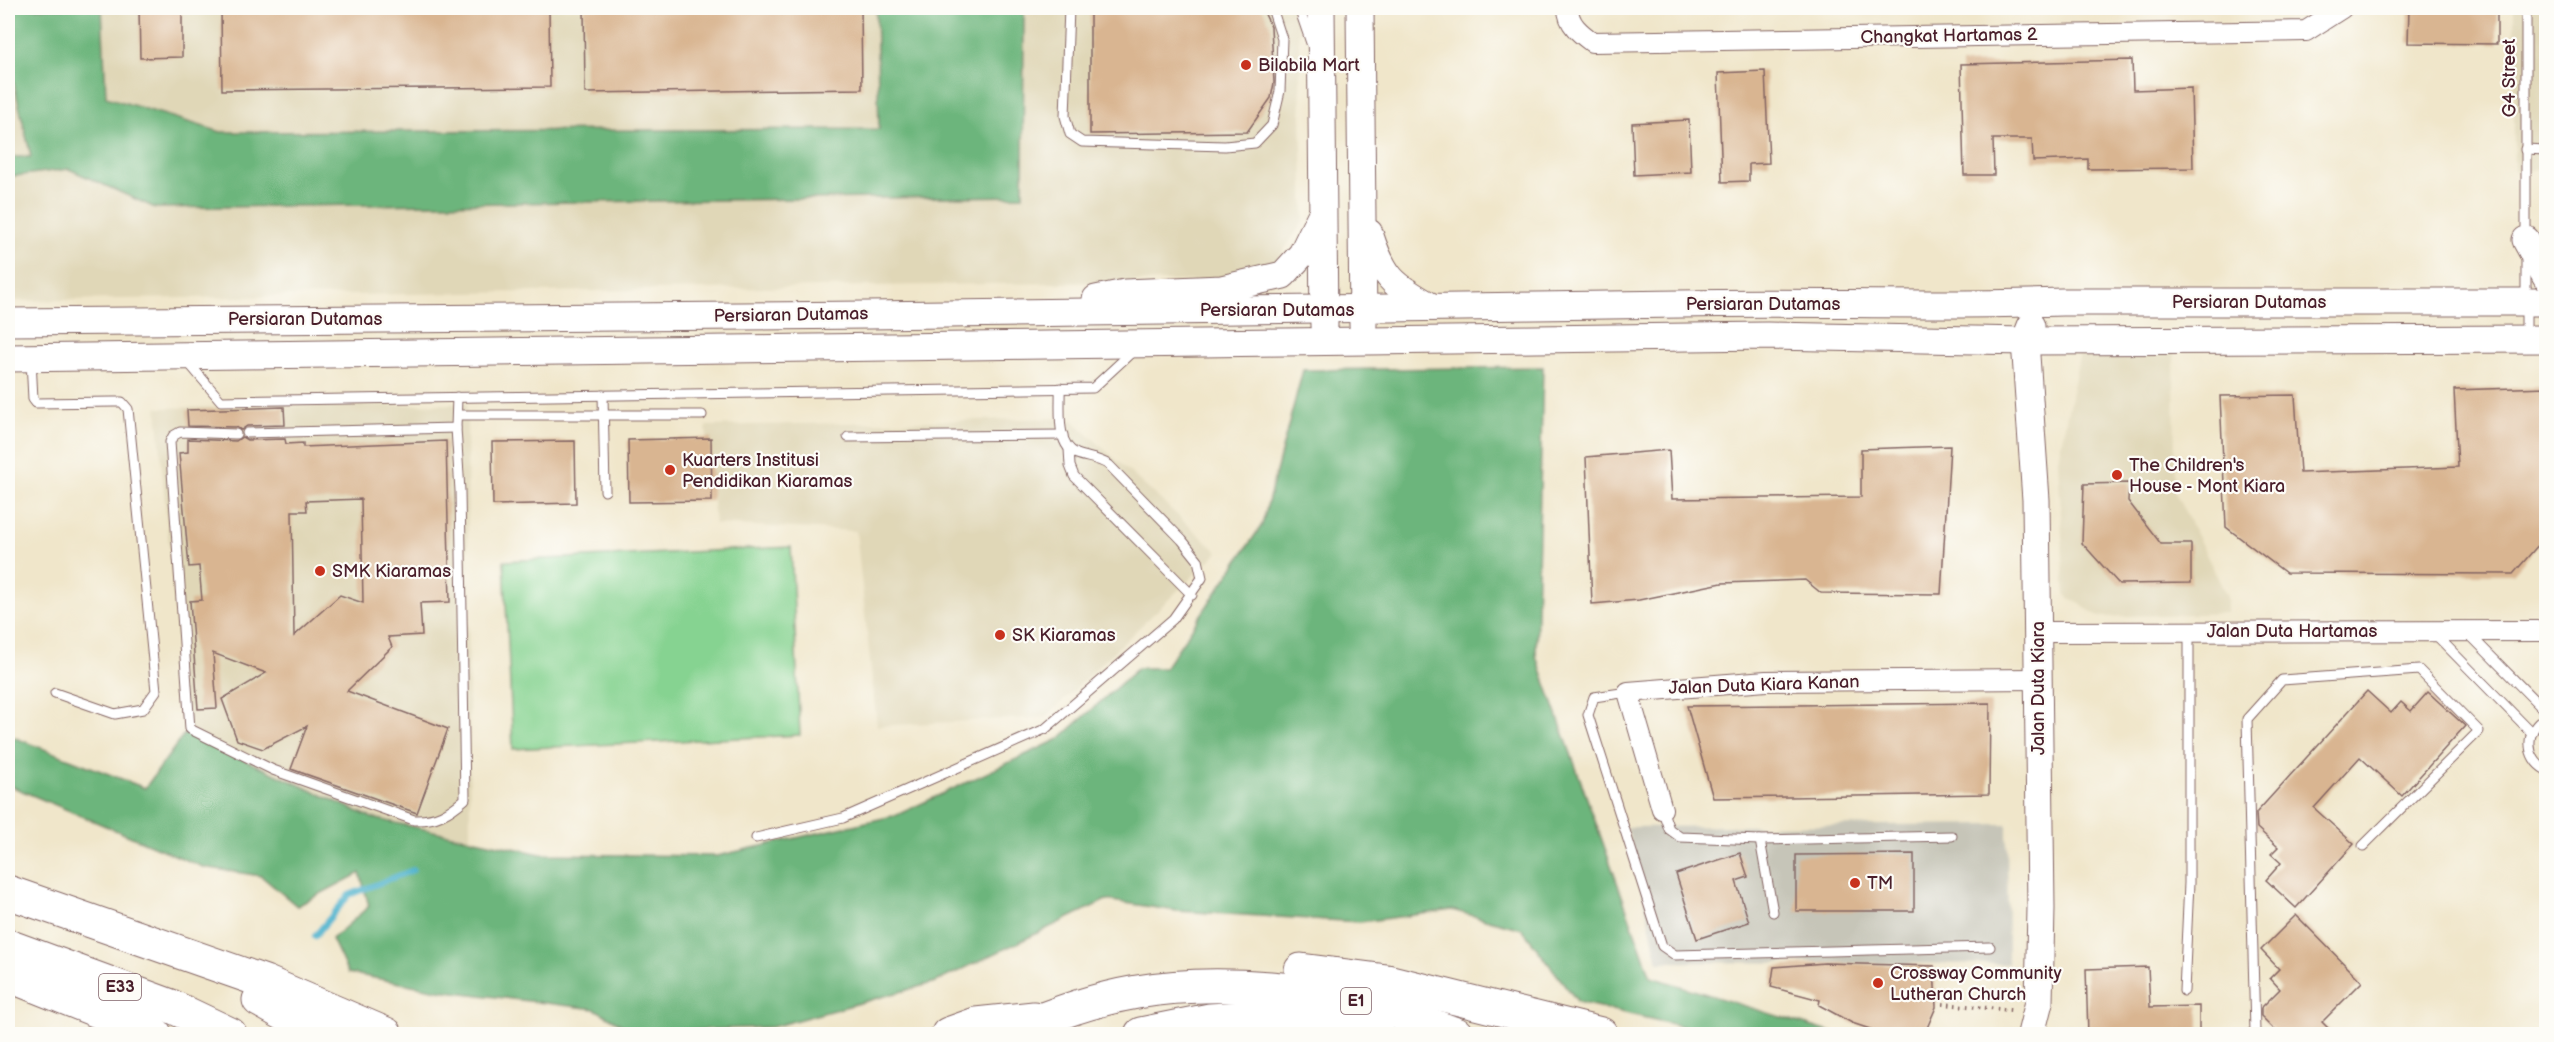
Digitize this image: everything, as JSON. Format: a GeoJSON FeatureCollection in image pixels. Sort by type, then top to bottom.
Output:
{"type":"FeatureCollection","features":[{"type":"Feature","properties":{"kind":"highway"},"geometry":{"type":"LineString","coordinates":[[8,892],[188,957],[265,982],[386,1035]]}},
{"type":"Feature","properties":{"kind":"highway","name":"E33"},"geometry":{"type":"LineString","coordinates":[[8,946],[171,1006],[230,1035]]}},
{"type":"Feature","properties":{"kind":"highway"},"geometry":{"type":"LineString","coordinates":[[188,957],[320,1035]]}},
{"type":"Feature","properties":{"kind":"highway"},"geometry":{"type":"LineString","coordinates":[[1251,986],[1303,970],[1376,980],[1601,1035]]}},
{"type":"Feature","properties":{"kind":"highway","name":"E33"},"geometry":{"type":"LineString","coordinates":[[8,975],[155,1035]]}},
{"type":"Feature","properties":{"kind":"highway","name":"E1"},"geometry":{"type":"LineString","coordinates":[[1047,1017],[1105,997],[1161,987],[1208,984],[1305,991],[1373,1005],[1456,1035]]}},
{"type":"Feature","properties":{"kind":"highway"},"geometry":{"type":"LineString","coordinates":[[1141,1035],[1210,1020],[1295,1015],[1444,1035]]}},
{"type":"Feature","properties":{"kind":"highway"},"geometry":{"type":"LineString","coordinates":[[948,1035],[976,1024],[1047,1017]]}},
{"type":"Feature","properties":{"kind":"highway"},"geometry":{"type":"LineString","coordinates":[[1008,1035],[1047,1017]]}},
{"type":"Feature","properties":{"kind":"street"},"geometry":{"type":"LineString","coordinates":[[1321,8],[1324,342]]}},
{"type":"Feature","properties":{"kind":"street"},"geometry":{"type":"LineString","coordinates":[[1360,8],[1363,341]]}},
{"type":"Feature","properties":{"kind":"street","name":"Changkat Hartamas 2"},"geometry":{"type":"LineString","coordinates":[[1568,8],[1568,15],[1577,31],[1592,42],[2306,31],[2342,8]]}},
{"type":"Feature","properties":{"kind":"street"},"geometry":{"type":"LineString","coordinates":[[1030,313],[1125,293],[1222,289],[1283,275],[1302,254],[1323,211]]}},
{"type":"Feature","properties":{"kind":"street"},"geometry":{"type":"LineString","coordinates":[[1362,212],[1379,264],[1400,290],[1435,309]]}},
{"type":"Feature","properties":{"kind":"street"},"geometry":{"type":"LineString","coordinates":[[2526,240],[2547,277]]}},
{"type":"Feature","properties":{"kind":"street","name":"Persiaran Dutamas"},"geometry":{"type":"LineString","coordinates":[[8,322],[1435,309],[1754,302],[1986,305],[2062,302],[2536,302]]}},
{"type":"Feature","properties":{"kind":"street"},"geometry":{"type":"LineString","coordinates":[[2025,341],[2032,322],[2045,310],[2062,302]]}},
{"type":"Feature","properties":{"kind":"street"},"geometry":{"type":"LineString","coordinates":[[1986,305],[2003,314],[2025,341]]}},
{"type":"Feature","properties":{"kind":"street","name":"Persiaran Dutamas"},"geometry":{"type":"LineString","coordinates":[[19,358],[1767,336],[2025,341],[2536,338]]}},
{"type":"Feature","properties":{"kind":"street","name":"Jalan Duta Kiara"},"geometry":{"type":"LineString","coordinates":[[2025,341],[2036,500],[2038,632],[2030,679],[2039,1002],[2031,1035]]}},
{"type":"Feature","properties":{"kind":"street","name":"Jalan Duta Hartamas"},"geometry":{"type":"LineString","coordinates":[[2038,632],[2547,631]]}},
{"type":"Feature","properties":{"kind":"street","name":"Jalan Duta Kiara Kanan"},"geometry":{"type":"LineString","coordinates":[[1628,692],[1766,681],[2030,679]]}},
{"type":"Feature","properties":{"kind":"street"},"geometry":{"type":"LineString","coordinates":[[1628,692],[1662,809]]}},
{"type":"Feature","properties":{"kind":"lane"},"geometry":{"type":"LineString","coordinates":[[1069,8],[1065,116],[1070,134],[1082,142],[1225,146],[1255,142],[1272,125],[1280,91],[1282,39],[1272,8]]}},
{"type":"Feature","properties":{"kind":"lane"},"geometry":{"type":"LineString","coordinates":[[1299,8],[1321,74]]}},
{"type":"Feature","properties":{"kind":"lane","name":"G4 Street"},"geometry":{"type":"LineString","coordinates":[[2526,8],[2526,240],[2536,302],[2536,338]]}},
{"type":"Feature","properties":{"kind":"lane"},"geometry":{"type":"LineString","coordinates":[[2525,149],[2547,150]]}},
{"type":"Feature","properties":{"kind":"lane"},"geometry":{"type":"LineString","coordinates":[[183,356],[222,401],[1093,388],[1139,345]]}},
{"type":"Feature","properties":{"kind":"lane"},"geometry":{"type":"LineString","coordinates":[[19,358],[36,403],[122,402],[128,409],[156,690],[143,709],[115,714],[55,693]]}},
{"type":"Feature","properties":{"kind":"lane"},"geometry":{"type":"LineString","coordinates":[[1060,388],[1063,435],[1069,449],[1070,466],[1074,476],[1192,595]]}},
{"type":"Feature","properties":{"kind":"lane"},"geometry":{"type":"LineString","coordinates":[[603,395],[604,490]]}},
{"type":"Feature","properties":{"kind":"lane"},"geometry":{"type":"LineString","coordinates":[[236,434],[180,432],[173,436],[170,442],[190,729],[273,770],[414,820],[442,817],[465,799],[457,397]]}},
{"type":"Feature","properties":{"kind":"lane"},"geometry":{"type":"LineString","coordinates":[[457,415],[702,415]]}},
{"type":"Feature","properties":{"kind":"lane"},"geometry":{"type":"LineString","coordinates":[[247,434],[456,428]]}},
{"type":"Feature","properties":{"kind":"lane"},"geometry":{"type":"LineString","coordinates":[[848,437],[1063,435]]}},
{"type":"Feature","properties":{"kind":"lane"},"geometry":{"type":"LineString","coordinates":[[756,838],[843,818],[1045,729],[1173,619],[1202,578],[1198,560],[1182,540],[1109,465],[1098,458],[1077,454],[1069,449]]}},
{"type":"Feature","properties":{"kind":"lane"},"geometry":{"type":"LineString","coordinates":[[2431,630],[2532,733]]}},
{"type":"Feature","properties":{"kind":"lane"},"geometry":{"type":"LineString","coordinates":[[2465,630],[2547,712]]}},
{"type":"Feature","properties":{"kind":"lane"},"geometry":{"type":"LineString","coordinates":[[2184,991],[2189,883],[2189,631]]}},
{"type":"Feature","properties":{"kind":"lane"},"geometry":{"type":"LineString","coordinates":[[2258,1035],[2255,1032],[2247,719],[2282,680],[2419,670],[2479,731],[2363,846]]}},
{"type":"Feature","properties":{"kind":"lane"},"geometry":{"type":"LineString","coordinates":[[1628,692],[1594,697],[1588,715],[1662,945],[1675,955],[1990,947]]}},
{"type":"Feature","properties":{"kind":"lane"},"geometry":{"type":"LineString","coordinates":[[2547,718],[2532,733],[2529,746],[2531,755],[2547,770]]}},
{"type":"Feature","properties":{"kind":"lane"},"geometry":{"type":"LineString","coordinates":[[1662,809],[1669,829],[1680,837],[1760,840],[1953,837]]}},
{"type":"Feature","properties":{"kind":"lane"},"geometry":{"type":"LineString","coordinates":[[1760,840],[1773,912]]}},
{"type":"Feature","properties":{"kind":"path"},"geometry":{"type":"LineString","coordinates":[[1943,1004],[2011,1010]]}},
{"type":"Feature","properties":{"kind":"shaded area"},"geometry":{"type":"Polygon","coordinates":[[[8,8],[1298,8],[1304,220],[1276,262],[1230,280],[8,301],[8,8]]]}},
{"type":"Feature","properties":{"kind":"shaded area"},"geometry":{"type":"Polygon","coordinates":[[[2514,8],[2546,8],[2546,170],[2514,171],[2514,8]]]}},
{"type":"Feature","properties":{"kind":"shaded area","name":"The Children's House - Mont Kiara"},"geometry":{"type":"Polygon","coordinates":[[[2174,351],[2175,492],[2227,596],[2227,613],[2100,617],[2065,595],[2058,459],[2080,353],[2174,351]]]}},
{"type":"Feature","properties":{"kind":"shaded area","name":"SMK Kiaramas"},"geometry":{"type":"Polygon","coordinates":[[[467,404],[470,839],[372,818],[185,733],[157,408],[467,404]]]}},
{"type":"Feature","properties":{"kind":"shaded area","name":"SK Kiaramas"},"geometry":{"type":"Polygon","coordinates":[[[1070,418],[1218,552],[1046,717],[877,726],[856,531],[715,524],[706,426],[1070,418]]]}},
{"type":"Feature","properties":{"kind":"shaded area"},"geometry":{"type":"Polygon","coordinates":[[[2007,824],[2008,964],[1658,962],[1627,827],[2007,824]]]}},
{"type":"Feature","properties":{"kind":"green space"},"geometry":{"type":"Polygon","coordinates":[[[8,8],[102,8],[106,97],[221,132],[879,129],[876,8],[1024,8],[1023,196],[155,208],[69,169],[8,177],[8,157],[31,157],[8,58],[8,8]]]}},
{"type":"Feature","properties":{"kind":"green space"},"geometry":{"type":"Polygon","coordinates":[[[1543,367],[1536,656],[1651,977],[1836,1034],[1715,1034],[1578,1002],[1522,929],[1452,910],[1360,922],[1177,911],[1106,900],[936,982],[772,1027],[634,1032],[595,1009],[438,990],[348,973],[332,939],[369,906],[360,873],[297,906],[261,876],[203,867],[8,785],[8,735],[145,788],[185,733],[372,818],[541,854],[717,856],[897,815],[1059,739],[1138,668],[1165,668],[1262,525],[1303,370],[1543,367]]]}},
{"type":"Feature","properties":{"kind":"green space"},"geometry":{"type":"Polygon","coordinates":[[[791,547],[800,735],[513,749],[504,561],[791,547]]]}},
{"type":"Feature","properties":{"kind":"building"},"geometry":{"type":"Polygon","coordinates":[[[139,8],[182,8],[182,57],[140,58],[139,8]]]}},
{"type":"Feature","properties":{"kind":"building"},"geometry":{"type":"Polygon","coordinates":[[[221,8],[549,8],[550,87],[222,90],[221,8]]]}},
{"type":"Feature","properties":{"kind":"building"},"geometry":{"type":"Polygon","coordinates":[[[584,8],[861,8],[862,89],[585,93],[584,8]]]}},
{"type":"Feature","properties":{"kind":"building"},"geometry":{"type":"Polygon","coordinates":[[[1090,8],[1262,8],[1271,27],[1274,83],[1271,98],[1247,132],[1090,134],[1090,8]]]}},
{"type":"Feature","properties":{"kind":"building"},"geometry":{"type":"Polygon","coordinates":[[[2409,8],[2497,8],[2497,44],[2408,43],[2409,8]]]}},
{"type":"Feature","properties":{"kind":"building"},"geometry":{"type":"Polygon","coordinates":[[[2132,60],[2133,90],[2191,88],[2193,168],[2088,169],[2088,159],[2033,161],[2032,139],[1993,139],[1994,175],[1964,175],[1961,64],[2132,60]]]}},
{"type":"Feature","properties":{"kind":"building"},"geometry":{"type":"Polygon","coordinates":[[[1765,71],[1769,163],[1749,164],[1749,181],[1722,182],[1718,73],[1765,71]]]}},
{"type":"Feature","properties":{"kind":"building"},"geometry":{"type":"Polygon","coordinates":[[[1689,120],[1691,172],[1634,175],[1632,123],[1689,120]]]}},
{"type":"Feature","properties":{"kind":"building"},"geometry":{"type":"Polygon","coordinates":[[[2547,387],[2547,535],[2513,574],[2286,573],[2226,527],[2220,396],[2295,395],[2300,473],[2458,467],[2454,390],[2547,387]]]}},
{"type":"Feature","properties":{"kind":"building"},"geometry":{"type":"Polygon","coordinates":[[[284,407],[285,425],[247,426],[241,430],[236,427],[188,426],[187,410],[284,407]]]}},
{"type":"Feature","properties":{"kind":"building"},"geometry":{"type":"Polygon","coordinates":[[[242,437],[247,440],[285,439],[286,444],[303,443],[303,447],[446,441],[450,602],[420,603],[422,635],[388,637],[392,647],[347,691],[448,729],[417,813],[291,769],[307,726],[263,749],[237,740],[222,699],[266,673],[213,653],[217,708],[198,709],[190,601],[202,600],[199,566],[189,567],[179,453],[188,452],[188,439],[236,441],[242,437]],[[361,499],[306,501],[307,511],[292,511],[294,636],[340,595],[363,603],[361,499]]]}},
{"type":"Feature","properties":{"kind":"building","name":"Kuarters Institusi Pendidikan Kiaramas"},"geometry":{"type":"Polygon","coordinates":[[[711,438],[712,501],[629,502],[628,440],[711,438]]]}},
{"type":"Feature","properties":{"kind":"building"},"geometry":{"type":"Polygon","coordinates":[[[575,441],[576,503],[493,505],[492,442],[575,441]]]}},
{"type":"Feature","properties":{"kind":"building"},"geometry":{"type":"Polygon","coordinates":[[[1950,446],[1941,594],[1821,593],[1805,580],[1722,583],[1639,600],[1592,604],[1586,457],[1669,450],[1672,499],[1861,497],[1861,449],[1950,446]]]}},
{"type":"Feature","properties":{"kind":"building"},"geometry":{"type":"Polygon","coordinates":[[[2129,483],[2128,501],[2161,544],[2191,544],[2191,583],[2119,584],[2082,543],[2084,484],[2129,483]]]}},
{"type":"Feature","properties":{"kind":"building"},"geometry":{"type":"Polygon","coordinates":[[[2367,691],[2391,713],[2401,702],[2411,711],[2428,692],[2465,726],[2402,796],[2360,757],[2314,808],[2354,844],[2296,908],[2266,880],[2281,863],[2271,854],[2278,847],[2257,828],[2256,813],[2367,691]]]}},
{"type":"Feature","properties":{"kind":"building"},"geometry":{"type":"Polygon","coordinates":[[[1990,703],[1989,794],[1713,798],[1687,706],[1990,703]]]}},
{"type":"Feature","properties":{"kind":"building"},"geometry":{"type":"Polygon","coordinates":[[[1740,853],[1748,877],[1736,881],[1749,922],[1697,939],[1676,874],[1740,853]]]}},
{"type":"Feature","properties":{"kind":"building","name":"TM"},"geometry":{"type":"Polygon","coordinates":[[[1914,854],[1914,911],[1796,911],[1796,855],[1914,854]]]}},
{"type":"Feature","properties":{"kind":"building"},"geometry":{"type":"Polygon","coordinates":[[[2296,915],[2362,982],[2322,1022],[2335,1035],[2280,1035],[2261,1016],[2261,1008],[2280,989],[2270,978],[2279,969],[2261,950],[2296,915]]]}},
{"type":"Feature","properties":{"kind":"building","name":"Crossway Community Lutheran Church"},"geometry":{"type":"Polygon","coordinates":[[[1825,963],[1934,966],[1936,1007],[1924,1035],[1888,1035],[1852,1023],[1819,1005],[1820,1000],[1771,987],[1774,967],[1825,963]]]}},
{"type":"Feature","properties":{"kind":"building"},"geometry":{"type":"Polygon","coordinates":[[[2148,967],[2150,1007],[2199,1006],[2199,1035],[2088,1035],[2086,969],[2148,967]]]}},
{"type":"Feature","properties":{"kind":"waterway"},"geometry":{"type":"LineString","coordinates":[[315,936],[349,895],[413,870]]}},
{"type":"Feature","properties":{"kind":"place","name":"Bilabila Mart"},"geometry":{"type":"Point","coordinates":[1246,65]}},
{"type":"Feature","properties":{"kind":"place","name":"Kuarters Institusi Pendidikan Kiaramas"},"geometry":{"type":"Point","coordinates":[670,470]}},
{"type":"Feature","properties":{"kind":"place","name":"The Children's House - Mont Kiara"},"geometry":{"type":"Point","coordinates":[2117,475]}},
{"type":"Feature","properties":{"kind":"place","name":"SMK Kiaramas"},"geometry":{"type":"Point","coordinates":[320,571]}},
{"type":"Feature","properties":{"kind":"place","name":"SK Kiaramas"},"geometry":{"type":"Point","coordinates":[1000,635]}},
{"type":"Feature","properties":{"kind":"place","name":"TM"},"geometry":{"type":"Point","coordinates":[1855,883]}},
{"type":"Feature","properties":{"kind":"place","name":"Crossway Community Lutheran Church"},"geometry":{"type":"Point","coordinates":[1878,983]}}]}
